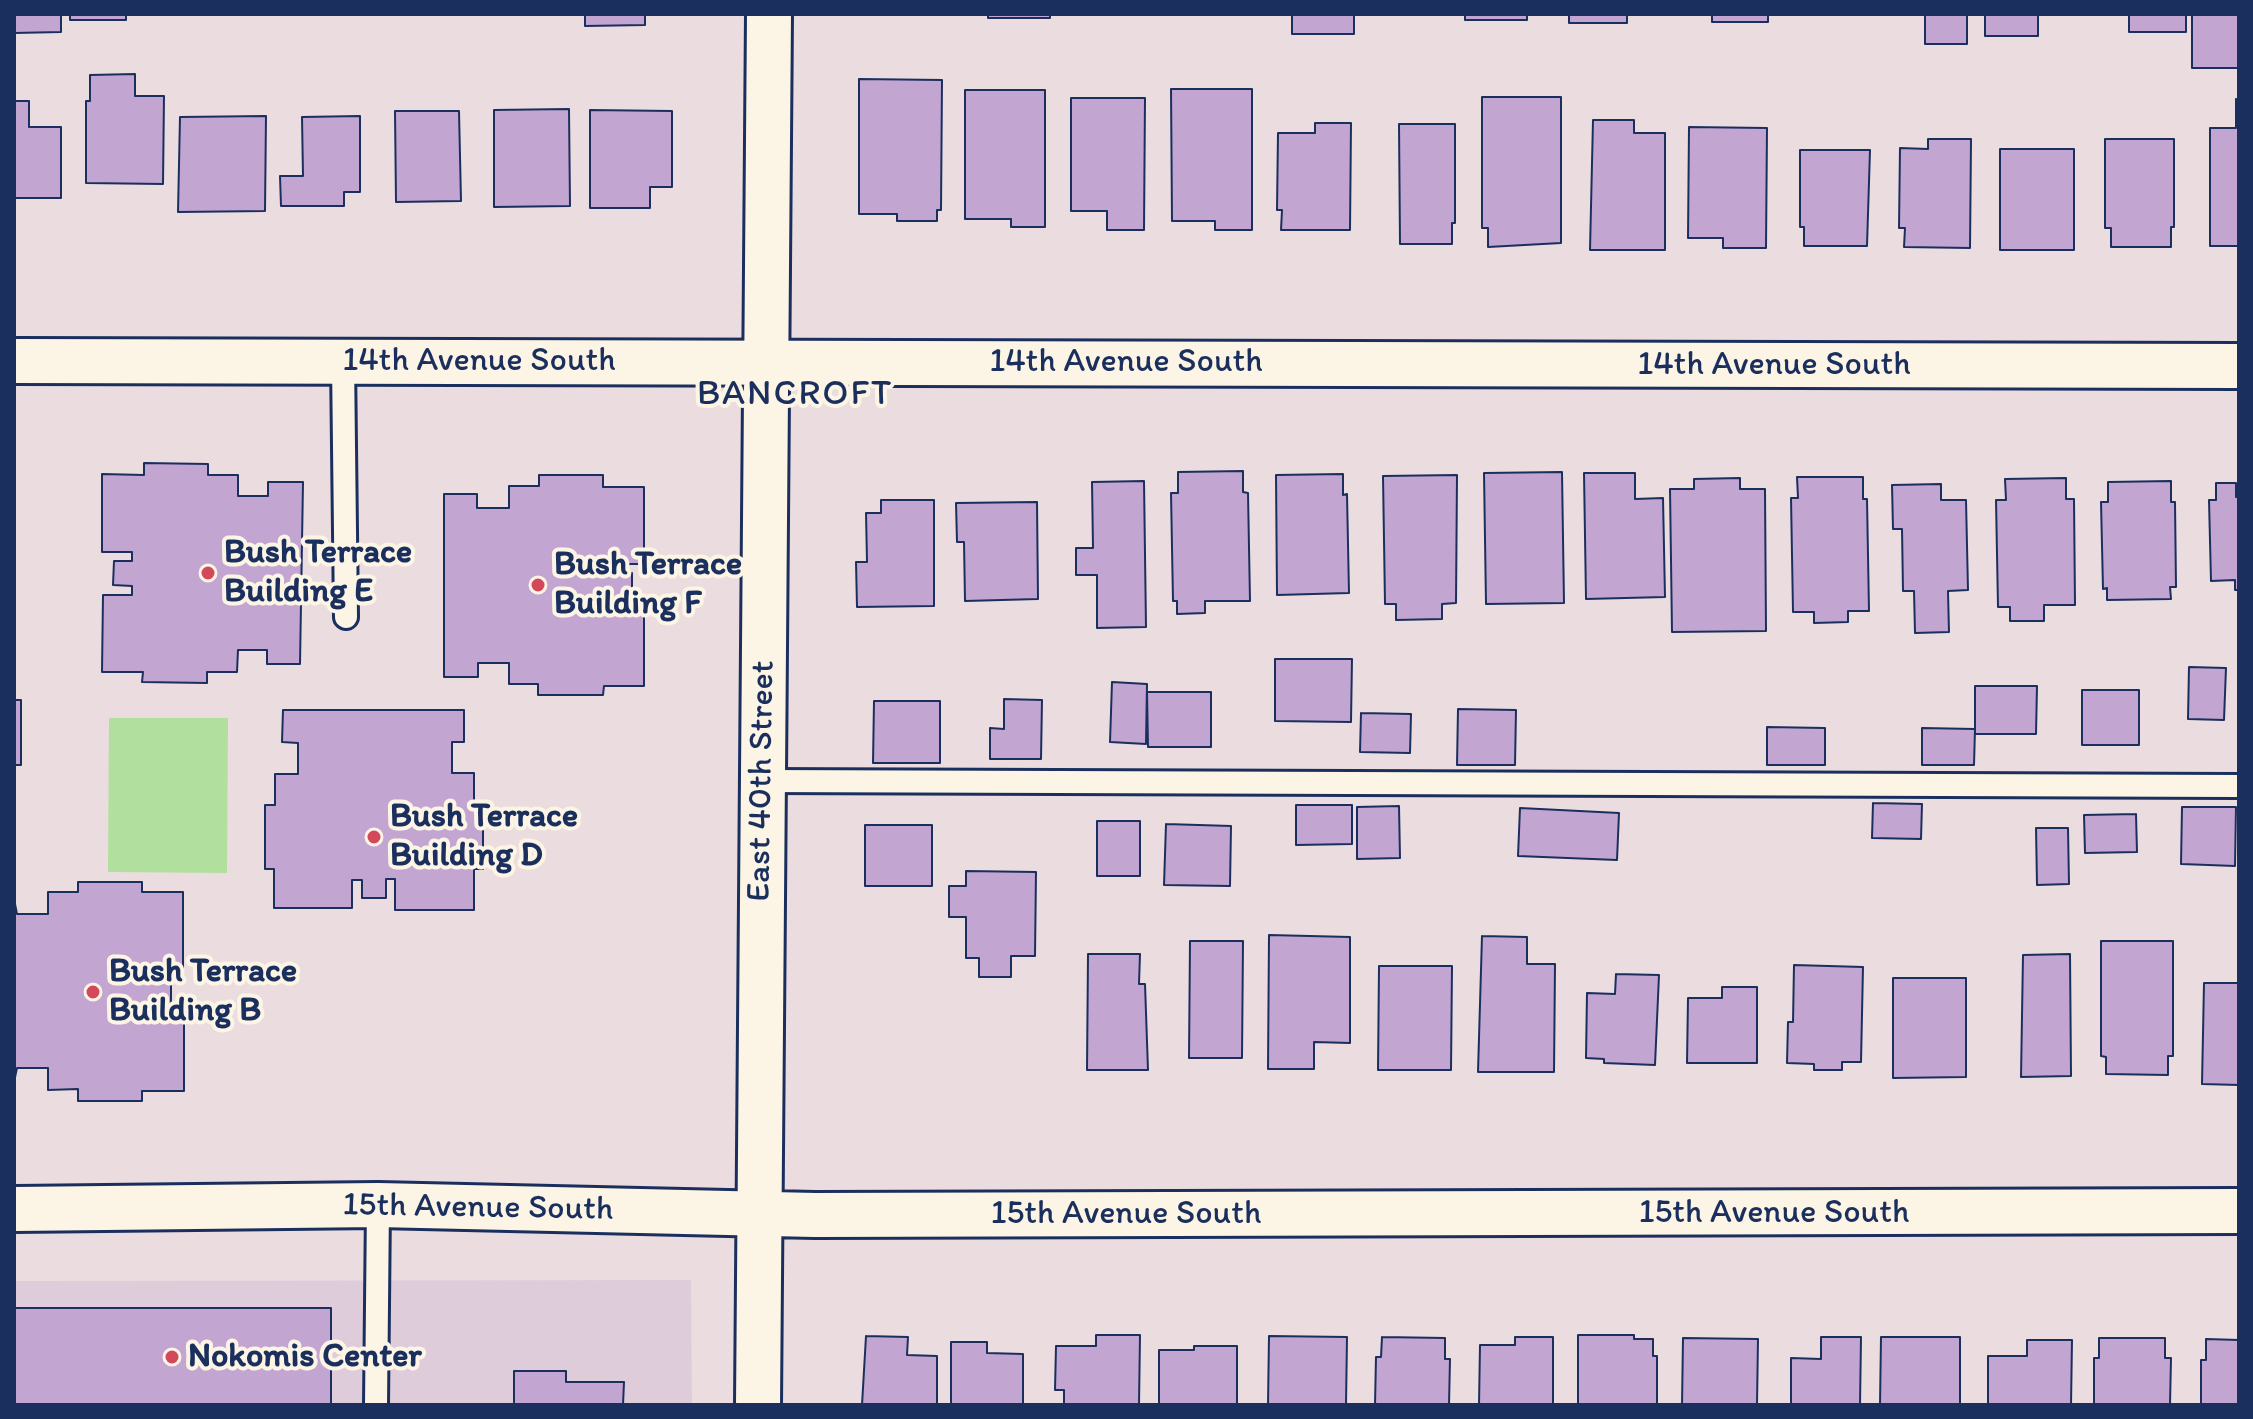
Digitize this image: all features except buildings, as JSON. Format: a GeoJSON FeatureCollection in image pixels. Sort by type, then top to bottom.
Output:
{"type":"FeatureCollection","features":[{"type":"Feature","properties":{"kind":"street","name":"East 40th Street"},"geometry":{"type":"LineString","coordinates":[[758,1405],[769,14]]}},
{"type":"Feature","properties":{"kind":"street","name":"14th Avenue South"},"geometry":{"type":"LineString","coordinates":[[14,361],[2239,366]]}},
{"type":"Feature","properties":{"kind":"street","name":"15th Avenue South"},"geometry":{"type":"LineString","coordinates":[[14,1209],[378,1205],[760,1214],[2239,1211]]}},
{"type":"Feature","properties":{"kind":"lane"},"geometry":{"type":"LineString","coordinates":[[343,361],[346,617]]}},
{"type":"Feature","properties":{"kind":"lane"},"geometry":{"type":"LineString","coordinates":[[761,781],[2239,786]]}},
{"type":"Feature","properties":{"kind":"lane"},"geometry":{"type":"LineString","coordinates":[[376,1405],[378,1205]]}},
{"type":"Feature","properties":{"kind":"shaded area"},"geometry":{"type":"Polygon","coordinates":[[[691,1280],[692,1405],[14,1405],[14,1281],[691,1280]]]}},
{"type":"Feature","properties":{"kind":"green space"},"geometry":{"type":"Polygon","coordinates":[[[109,718],[228,718],[227,873],[108,872],[109,718]]]}},
{"type":"Feature","properties":{"kind":"place","name":"Bush Terrace Building E"},"geometry":{"type":"Point","coordinates":[208,573]}},
{"type":"Feature","properties":{"kind":"place","name":"Bush Terrace Building F"},"geometry":{"type":"Point","coordinates":[538,585]}},
{"type":"Feature","properties":{"kind":"place","name":"Bush Terrace Building D"},"geometry":{"type":"Point","coordinates":[374,837]}},
{"type":"Feature","properties":{"kind":"place","name":"Bush Terrace Building B"},"geometry":{"type":"Point","coordinates":[93,992]}},
{"type":"Feature","properties":{"kind":"place","name":"Nokomis Center"},"geometry":{"type":"Point","coordinates":[172,1357]}},
{"type":"Feature","properties":{"kind":"district","name":"BANCROFT"},"geometry":{"type":"Point","coordinates":[795,395]}}]}
